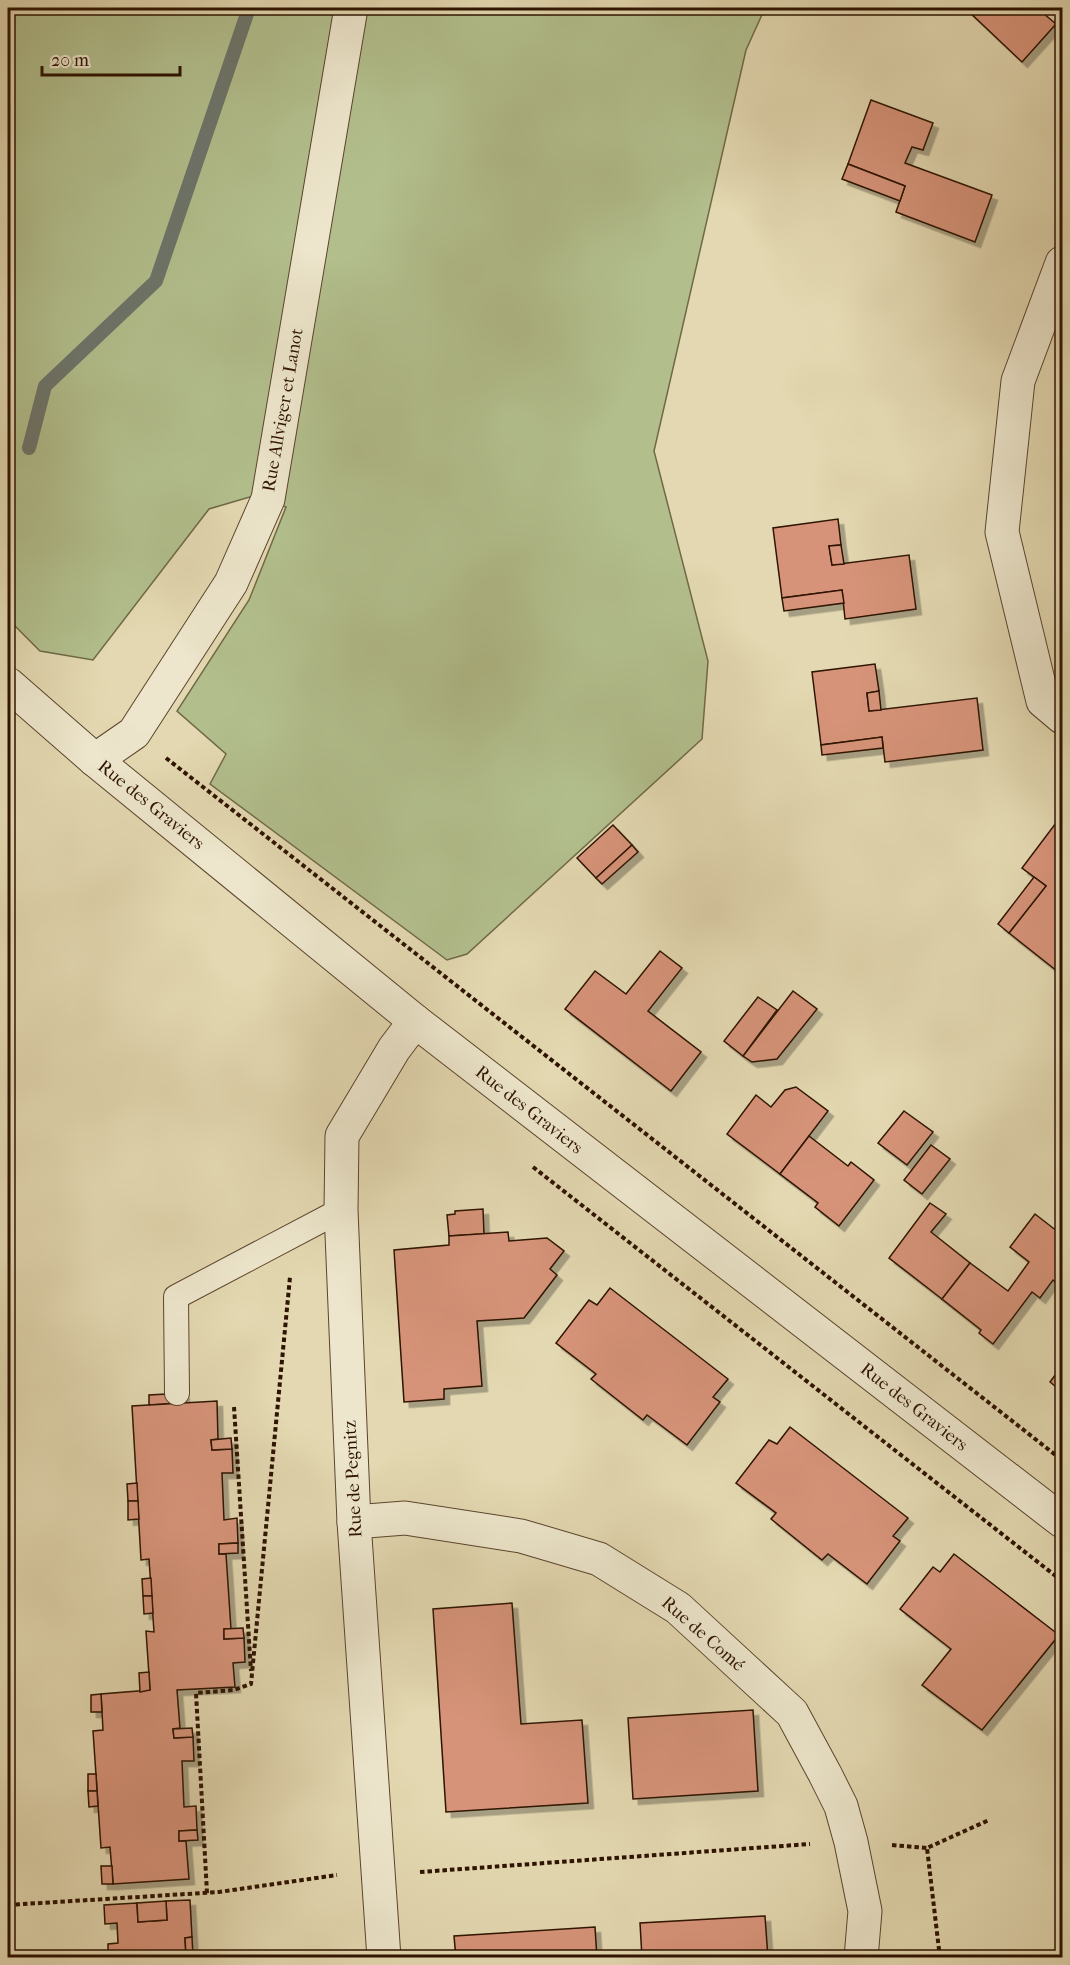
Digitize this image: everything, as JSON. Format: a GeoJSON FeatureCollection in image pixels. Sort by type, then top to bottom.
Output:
{"type":"FeatureCollection","features":[{"type":"Feature","properties":{"kind":"street","name":"Rue Allviger et Lanot"},"geometry":{"type":"LineString","coordinates":[[96,760],[134,733],[231,583],[268,500],[351,8]]}},
{"type":"Feature","properties":{"kind":"street"},"geometry":{"type":"LineString","coordinates":[[1062,263],[1018,381],[1002,532],[1042,701],[1062,717]]}},
{"type":"Feature","properties":{"kind":"street","name":"Rue des Graviers"},"geometry":{"type":"LineString","coordinates":[[8,684],[96,760],[415,1021],[1062,1521]]}},
{"type":"Feature","properties":{"kind":"street","name":"Rue de Pegnitz"},"geometry":{"type":"LineString","coordinates":[[384,1958],[354,1522],[341,1210],[342,1136],[394,1049],[415,1021]]}},
{"type":"Feature","properties":{"kind":"street","name":"Rue de Comé"},"geometry":{"type":"LineString","coordinates":[[354,1522],[405,1518],[520,1536],[599,1559],[678,1608],[792,1713],[841,1806],[865,1911],[861,1958]]}},
{"type":"Feature","properties":{"kind":"lane"},"geometry":{"type":"LineString","coordinates":[[177,1393],[176,1297],[341,1210]]}},
{"type":"Feature","properties":{"kind":"path"},"geometry":{"type":"LineString","coordinates":[[134,733],[1062,1460]]}},
{"type":"Feature","properties":{"kind":"path"},"geometry":{"type":"LineString","coordinates":[[251,1684],[294,1234]]}},
{"type":"Feature","properties":{"kind":"path"},"geometry":{"type":"LineString","coordinates":[[234,1407],[251,1684]]}},
{"type":"Feature","properties":{"kind":"path"},"geometry":{"type":"LineString","coordinates":[[207,1893],[196,1693],[234,1690],[251,1684]]}},
{"type":"Feature","properties":{"kind":"path"},"geometry":{"type":"LineString","coordinates":[[940,1958],[927,1848],[988,1820]]}},
{"type":"Feature","properties":{"kind":"path"},"geometry":{"type":"LineString","coordinates":[[8,1905],[207,1893],[336,1875],[379,1875],[851,1842]]}},
{"type":"Feature","properties":{"kind":"green space"},"geometry":{"type":"Polygon","coordinates":[[[8,8],[765,8],[746,50],[654,451],[708,661],[702,739],[467,954],[447,960],[210,784],[226,754],[177,711],[249,600],[286,507],[253,496],[209,509],[93,660],[40,651],[8,619],[8,8]]]}},
{"type":"Feature","properties":{"kind":"building"},"geometry":{"type":"Polygon","coordinates":[[[965,8],[1037,8],[1056,24],[1022,62],[965,8]]]}},
{"type":"Feature","properties":{"kind":"building"},"geometry":{"type":"Polygon","coordinates":[[[871,100],[933,123],[923,150],[912,147],[905,163],[992,195],[975,242],[896,212],[905,186],[848,164],[871,100]]]}},
{"type":"Feature","properties":{"kind":"building"},"geometry":{"type":"Polygon","coordinates":[[[848,164],[905,186],[900,201],[842,179],[848,164]]]}},
{"type":"Feature","properties":{"kind":"building"},"geometry":{"type":"Polygon","coordinates":[[[838,519],[841,545],[829,546],[832,565],[909,555],[916,609],[845,619],[842,590],[782,598],[773,528],[838,519]]]}},
{"type":"Feature","properties":{"kind":"building"},"geometry":{"type":"Polygon","coordinates":[[[841,545],[844,564],[832,565],[829,546],[841,545]]]}},
{"type":"Feature","properties":{"kind":"building"},"geometry":{"type":"Polygon","coordinates":[[[842,590],[844,603],[784,611],[782,598],[842,590]]]}},
{"type":"Feature","properties":{"kind":"building"},"geometry":{"type":"Polygon","coordinates":[[[875,664],[879,691],[867,693],[869,711],[977,698],[983,750],[885,762],[882,737],[821,745],[812,672],[875,664]]]}},
{"type":"Feature","properties":{"kind":"building"},"geometry":{"type":"Polygon","coordinates":[[[879,691],[881,710],[869,711],[867,693],[879,691]]]}},
{"type":"Feature","properties":{"kind":"building"},"geometry":{"type":"Polygon","coordinates":[[[882,737],[883,748],[822,755],[821,745],[882,737]]]}},
{"type":"Feature","properties":{"kind":"building"},"geometry":{"type":"Polygon","coordinates":[[[1062,815],[1062,975],[1009,933],[1046,886],[1022,868],[1062,815]]]}},
{"type":"Feature","properties":{"kind":"building"},"geometry":{"type":"Polygon","coordinates":[[[613,825],[632,845],[596,878],[577,858],[613,825]]]}},
{"type":"Feature","properties":{"kind":"building"},"geometry":{"type":"Polygon","coordinates":[[[632,845],[638,852],[602,884],[596,878],[632,845]]]}},
{"type":"Feature","properties":{"kind":"building"},"geometry":{"type":"Polygon","coordinates":[[[1034,877],[1046,886],[1009,933],[998,924],[1034,877]]]}},
{"type":"Feature","properties":{"kind":"building"},"geometry":{"type":"Polygon","coordinates":[[[660,951],[682,968],[648,1011],[701,1052],[671,1091],[565,1009],[595,971],[626,994],[660,951]]]}},
{"type":"Feature","properties":{"kind":"building"},"geometry":{"type":"Polygon","coordinates":[[[793,991],[817,1009],[777,1059],[752,1062],[743,1056],[793,991]]]}},
{"type":"Feature","properties":{"kind":"building"},"geometry":{"type":"Polygon","coordinates":[[[758,997],[777,1010],[743,1056],[724,1041],[758,997]]]}},
{"type":"Feature","properties":{"kind":"building"},"geometry":{"type":"Polygon","coordinates":[[[796,1087],[828,1111],[780,1174],[727,1134],[756,1095],[771,1107],[785,1090],[796,1087]]]}},
{"type":"Feature","properties":{"kind":"building"},"geometry":{"type":"Polygon","coordinates":[[[904,1111],[933,1132],[907,1165],[878,1143],[904,1111]]]}},
{"type":"Feature","properties":{"kind":"building"},"geometry":{"type":"Polygon","coordinates":[[[809,1136],[848,1166],[851,1162],[874,1180],[839,1226],[815,1207],[818,1203],[780,1174],[809,1136]]]}},
{"type":"Feature","properties":{"kind":"building"},"geometry":{"type":"Polygon","coordinates":[[[931,1145],[950,1159],[922,1194],[904,1180],[931,1145]]]}},
{"type":"Feature","properties":{"kind":"building"},"geometry":{"type":"Polygon","coordinates":[[[930,1203],[946,1214],[931,1232],[970,1263],[942,1299],[889,1258],[930,1203]]]}},
{"type":"Feature","properties":{"kind":"building"},"geometry":{"type":"Polygon","coordinates":[[[483,1209],[484,1234],[449,1236],[447,1215],[455,1214],[455,1211],[483,1209]]]}},
{"type":"Feature","properties":{"kind":"building"},"geometry":{"type":"Polygon","coordinates":[[[1035,1214],[1062,1235],[1062,1288],[1053,1280],[1040,1298],[1032,1292],[993,1344],[979,1333],[981,1330],[942,1299],[970,1263],[1008,1291],[1029,1262],[1010,1247],[1035,1214]]]}},
{"type":"Feature","properties":{"kind":"building"},"geometry":{"type":"Polygon","coordinates":[[[508,1232],[509,1241],[547,1238],[564,1251],[550,1269],[557,1275],[524,1318],[477,1321],[482,1386],[444,1389],[444,1399],[404,1402],[394,1250],[449,1245],[449,1236],[508,1232]]]}},
{"type":"Feature","properties":{"kind":"building"},"geometry":{"type":"Polygon","coordinates":[[[610,1288],[728,1379],[713,1397],[720,1402],[687,1445],[647,1415],[643,1420],[591,1379],[596,1374],[556,1343],[589,1300],[597,1305],[610,1288]]]}},
{"type":"Feature","properties":{"kind":"building"},"geometry":{"type":"Polygon","coordinates":[[[1062,1366],[1062,1392],[1050,1382],[1062,1366]]]}},
{"type":"Feature","properties":{"kind":"building"},"geometry":{"type":"Polygon","coordinates":[[[184,1393],[184,1403],[149,1405],[149,1395],[184,1393]]]}},
{"type":"Feature","properties":{"kind":"building"},"geometry":{"type":"Polygon","coordinates":[[[217,1401],[218,1439],[211,1440],[212,1450],[232,1449],[233,1473],[222,1473],[224,1520],[237,1518],[238,1543],[219,1544],[219,1554],[226,1554],[231,1629],[224,1629],[224,1639],[244,1638],[245,1662],[233,1663],[235,1687],[177,1690],[180,1728],[173,1729],[174,1738],[193,1737],[194,1761],[182,1761],[184,1807],[196,1806],[197,1830],[179,1831],[179,1841],[186,1841],[189,1879],[113,1884],[110,1847],[101,1848],[93,1731],[103,1730],[101,1694],[150,1690],[146,1631],[154,1632],[149,1559],[141,1560],[132,1406],[217,1401]]]}},
{"type":"Feature","properties":{"kind":"building"},"geometry":{"type":"Polygon","coordinates":[[[790,1427],[908,1518],[893,1536],[900,1541],[867,1584],[828,1554],[822,1560],[771,1519],[776,1513],[736,1483],[769,1440],[777,1444],[790,1427]]]}},
{"type":"Feature","properties":{"kind":"building"},"geometry":{"type":"Polygon","coordinates":[[[231,1438],[232,1449],[212,1450],[211,1440],[231,1438]]]}},
{"type":"Feature","properties":{"kind":"building"},"geometry":{"type":"Polygon","coordinates":[[[137,1483],[138,1501],[128,1501],[127,1484],[137,1483]]]}},
{"type":"Feature","properties":{"kind":"building"},"geometry":{"type":"Polygon","coordinates":[[[128,1501],[138,1501],[139,1519],[128,1520],[128,1501]]]}},
{"type":"Feature","properties":{"kind":"building"},"geometry":{"type":"Polygon","coordinates":[[[238,1543],[238,1553],[219,1554],[219,1544],[238,1543]]]}},
{"type":"Feature","properties":{"kind":"building"},"geometry":{"type":"Polygon","coordinates":[[[954,1554],[1059,1635],[982,1730],[922,1685],[951,1649],[900,1609],[933,1567],[940,1572],[954,1554]]]}},
{"type":"Feature","properties":{"kind":"building"},"geometry":{"type":"Polygon","coordinates":[[[151,1578],[152,1596],[143,1596],[142,1579],[151,1578]]]}},
{"type":"Feature","properties":{"kind":"building"},"geometry":{"type":"Polygon","coordinates":[[[143,1596],[152,1596],[153,1613],[144,1614],[143,1596]]]}},
{"type":"Feature","properties":{"kind":"building"},"geometry":{"type":"Polygon","coordinates":[[[512,1603],[521,1724],[582,1720],[588,1803],[446,1812],[433,1609],[512,1603]]]}},
{"type":"Feature","properties":{"kind":"building"},"geometry":{"type":"Polygon","coordinates":[[[243,1628],[244,1638],[224,1639],[224,1629],[243,1628]]]}},
{"type":"Feature","properties":{"kind":"building"},"geometry":{"type":"Polygon","coordinates":[[[149,1672],[150,1690],[140,1692],[139,1673],[149,1672]]]}},
{"type":"Feature","properties":{"kind":"building"},"geometry":{"type":"Polygon","coordinates":[[[101,1694],[102,1712],[91,1712],[91,1695],[101,1694]]]}},
{"type":"Feature","properties":{"kind":"building"},"geometry":{"type":"Polygon","coordinates":[[[753,1710],[758,1791],[633,1799],[628,1718],[753,1710]]]}},
{"type":"Feature","properties":{"kind":"building"},"geometry":{"type":"Polygon","coordinates":[[[192,1728],[193,1737],[174,1738],[173,1729],[192,1728]]]}},
{"type":"Feature","properties":{"kind":"building"},"geometry":{"type":"Polygon","coordinates":[[[88,1774],[96,1774],[97,1791],[88,1791],[88,1774]]]}},
{"type":"Feature","properties":{"kind":"building"},"geometry":{"type":"Polygon","coordinates":[[[88,1791],[97,1791],[98,1806],[89,1807],[88,1791]]]}},
{"type":"Feature","properties":{"kind":"building"},"geometry":{"type":"Polygon","coordinates":[[[197,1830],[198,1840],[179,1841],[179,1831],[197,1830]]]}},
{"type":"Feature","properties":{"kind":"building"},"geometry":{"type":"Polygon","coordinates":[[[101,1866],[112,1866],[113,1884],[102,1884],[101,1866]]]}},
{"type":"Feature","properties":{"kind":"building"},"geometry":{"type":"Polygon","coordinates":[[[190,1900],[192,1937],[185,1938],[186,1956],[193,1955],[194,1958],[108,1958],[108,1944],[118,1943],[117,1923],[105,1924],[104,1905],[137,1903],[138,1922],[167,1920],[166,1901],[190,1900]]]}},
{"type":"Feature","properties":{"kind":"building"},"geometry":{"type":"Polygon","coordinates":[[[166,1901],[167,1920],[138,1922],[137,1903],[166,1901]]]}},
{"type":"Feature","properties":{"kind":"building"},"geometry":{"type":"Polygon","coordinates":[[[765,1916],[768,1958],[642,1958],[640,1923],[765,1916]]]}},
{"type":"Feature","properties":{"kind":"building"},"geometry":{"type":"Polygon","coordinates":[[[595,1927],[597,1958],[456,1958],[454,1936],[595,1927]]]}},
{"type":"Feature","properties":{"kind":"building"},"geometry":{"type":"Polygon","coordinates":[[[192,1937],[193,1955],[186,1956],[185,1938],[192,1937]]]}},
{"type":"Feature","properties":{"kind":"waterway"},"geometry":{"type":"LineString","coordinates":[[29,448],[45,386],[156,281],[249,8]]}}]}
